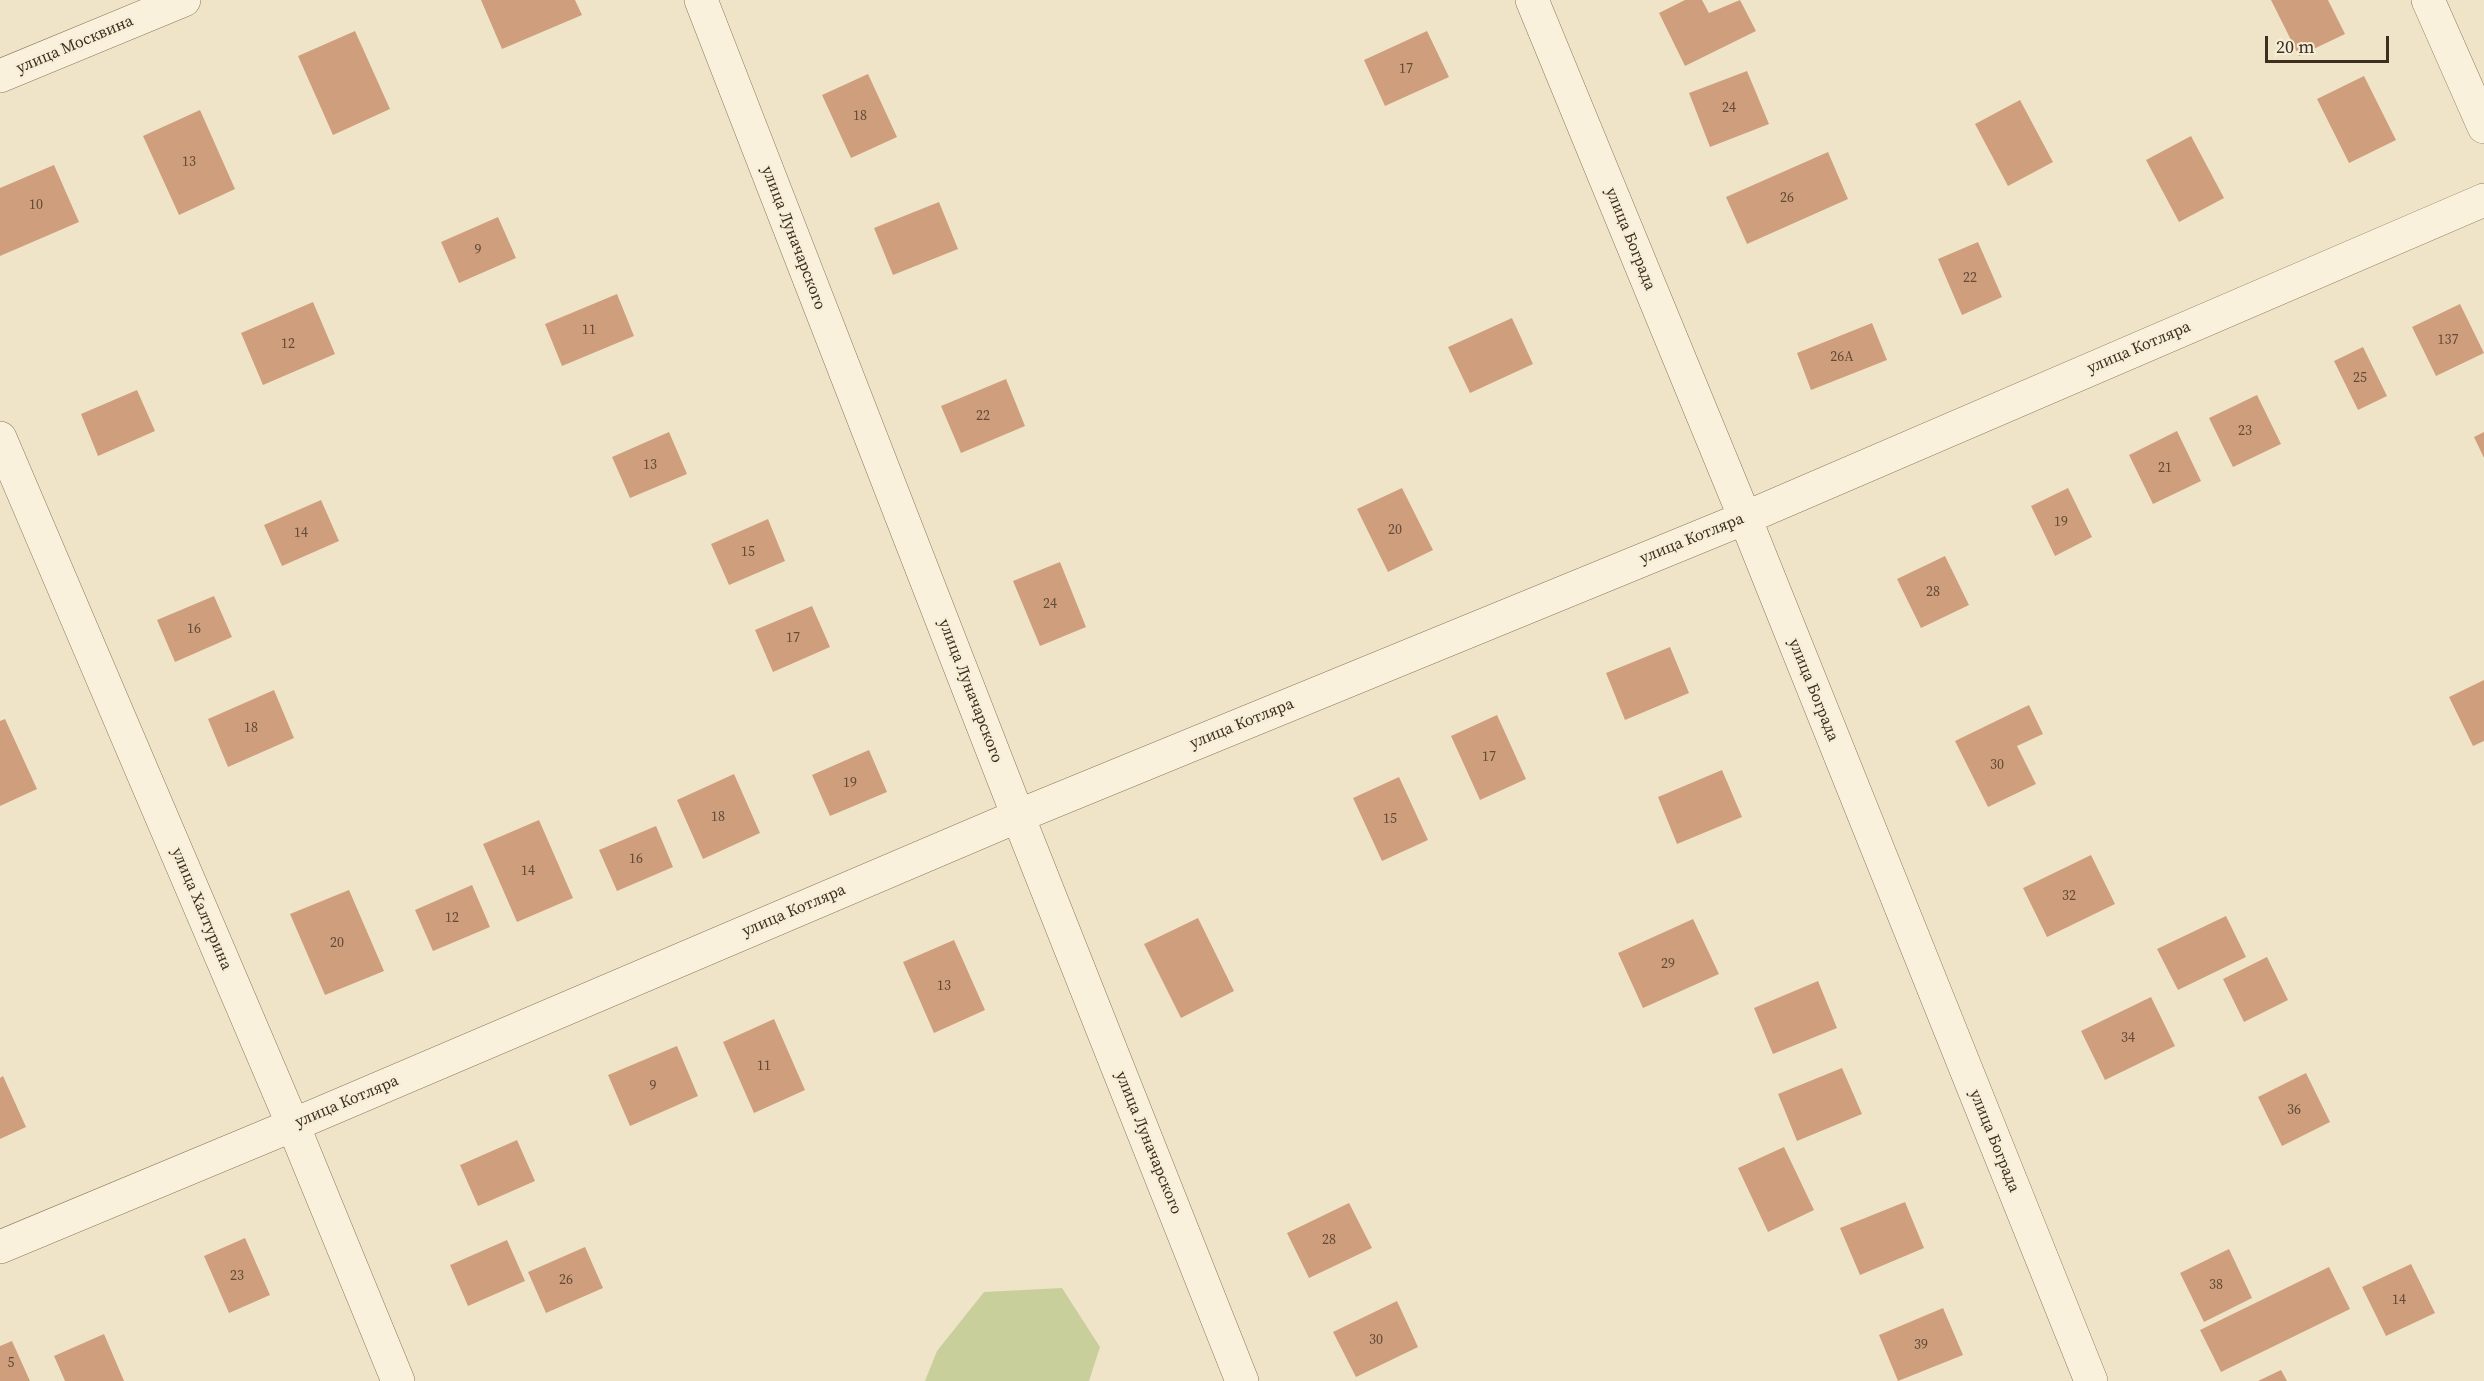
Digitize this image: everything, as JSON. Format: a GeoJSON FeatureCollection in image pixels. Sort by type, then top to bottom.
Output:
{"type":"FeatureCollection","features":[{"type":"Feature","properties":{"kind":"street","name":"улица Москвина"},"geometry":{"type":"LineString","coordinates":[[0,76],[184,0]]}},
{"type":"Feature","properties":{"kind":"street","name":"улица Луначарского"},"geometry":{"type":"LineString","coordinates":[[701,0],[1018,816],[1242,1381]]}},
{"type":"Feature","properties":{"kind":"street","name":"улица Бограда"},"geometry":{"type":"LineString","coordinates":[[1532,0],[1744,518],[2091,1381]]}},
{"type":"Feature","properties":{"kind":"street"},"geometry":{"type":"LineString","coordinates":[[2428,0],[2484,127]]}},
{"type":"Feature","properties":{"kind":"street","name":"улица Котляра"},"geometry":{"type":"LineString","coordinates":[[0,1247],[293,1125],[1018,816],[1744,518],[2484,200]]}},
{"type":"Feature","properties":{"kind":"street","name":"улица Халтурина"},"geometry":{"type":"LineString","coordinates":[[0,438],[293,1125],[398,1381]]}},
{"type":"Feature","properties":{"kind":"green space"},"geometry":{"type":"Polygon","coordinates":[[[1062,1288],[1100,1347],[1089,1381],[925,1381],[937,1351],[984,1292],[1062,1288]]]}},
{"type":"Feature","properties":{"kind":"building"},"geometry":{"type":"Polygon","coordinates":[[[481,0],[575,0],[582,15],[502,49],[481,0]]]}},
{"type":"Feature","properties":{"kind":"building"},"geometry":{"type":"Polygon","coordinates":[[[1685,0],[1702,0],[1709,13],[1740,0],[1756,31],[1685,66],[1659,13],[1685,0]]]}},
{"type":"Feature","properties":{"kind":"building"},"geometry":{"type":"Polygon","coordinates":[[[2271,0],[2328,0],[2345,34],[2299,56],[2271,0]]]}},
{"type":"Feature","properties":{"kind":"building"},"geometry":{"type":"Polygon","coordinates":[[[355,31],[390,109],[333,135],[298,56],[355,31]]]}},
{"type":"Feature","properties":{"kind":"building"},"geometry":{"type":"Polygon","coordinates":[[[1427,31],[1449,77],[1385,106],[1364,60],[1427,31]]]}},
{"type":"Feature","properties":{"kind":"building"},"geometry":{"type":"Polygon","coordinates":[[[1747,71],[1769,124],[1710,147],[1689,93],[1747,71]]]}},
{"type":"Feature","properties":{"kind":"building"},"geometry":{"type":"Polygon","coordinates":[[[868,74],[897,137],[851,158],[822,95],[868,74]]]}},
{"type":"Feature","properties":{"kind":"building"},"geometry":{"type":"Polygon","coordinates":[[[2364,76],[2396,140],[2349,163],[2317,99],[2364,76]]]}},
{"type":"Feature","properties":{"kind":"building"},"geometry":{"type":"Polygon","coordinates":[[[2020,100],[2053,162],[2008,186],[1975,124],[2020,100]]]}},
{"type":"Feature","properties":{"kind":"building"},"geometry":{"type":"Polygon","coordinates":[[[200,110],[235,189],[179,215],[143,136],[200,110]]]}},
{"type":"Feature","properties":{"kind":"building"},"geometry":{"type":"Polygon","coordinates":[[[2191,136],[2224,198],[2179,222],[2146,160],[2191,136]]]}},
{"type":"Feature","properties":{"kind":"building"},"geometry":{"type":"Polygon","coordinates":[[[1828,152],[1848,199],[1747,244],[1726,197],[1828,152]]]}},
{"type":"Feature","properties":{"kind":"building"},"geometry":{"type":"Polygon","coordinates":[[[54,165],[79,222],[0,256],[0,188],[54,165]]]}},
{"type":"Feature","properties":{"kind":"building"},"geometry":{"type":"Polygon","coordinates":[[[939,202],[958,249],[893,275],[874,228],[939,202]]]}},
{"type":"Feature","properties":{"kind":"building"},"geometry":{"type":"Polygon","coordinates":[[[498,217],[516,258],[459,283],[441,242],[498,217]]]}},
{"type":"Feature","properties":{"kind":"building"},"geometry":{"type":"Polygon","coordinates":[[[1978,242],[2002,297],[1962,315],[1938,259],[1978,242]]]}},
{"type":"Feature","properties":{"kind":"building"},"geometry":{"type":"Polygon","coordinates":[[[617,294],[634,336],[562,366],[545,324],[617,294]]]}},
{"type":"Feature","properties":{"kind":"building"},"geometry":{"type":"Polygon","coordinates":[[[313,302],[335,354],[263,385],[241,333],[313,302]]]}},
{"type":"Feature","properties":{"kind":"building"},"geometry":{"type":"Polygon","coordinates":[[[2460,304],[2484,353],[2436,376],[2412,327],[2460,304]]]}},
{"type":"Feature","properties":{"kind":"building"},"geometry":{"type":"Polygon","coordinates":[[[1512,318],[1533,364],[1470,393],[1448,347],[1512,318]]]}},
{"type":"Feature","properties":{"kind":"building"},"geometry":{"type":"Polygon","coordinates":[[[1872,323],[1887,360],[1811,390],[1797,353],[1872,323]]]}},
{"type":"Feature","properties":{"kind":"building"},"geometry":{"type":"Polygon","coordinates":[[[2363,347],[2387,396],[2358,410],[2334,361],[2363,347]]]}},
{"type":"Feature","properties":{"kind":"building"},"geometry":{"type":"Polygon","coordinates":[[[1006,379],[1025,426],[961,453],[941,406],[1006,379]]]}},
{"type":"Feature","properties":{"kind":"building"},"geometry":{"type":"Polygon","coordinates":[[[137,390],[155,431],[98,456],[81,414],[137,390]]]}},
{"type":"Feature","properties":{"kind":"building"},"geometry":{"type":"Polygon","coordinates":[[[2257,395],[2281,444],[2233,467],[2209,418],[2257,395]]]}},
{"type":"Feature","properties":{"kind":"building"},"geometry":{"type":"Polygon","coordinates":[[[2177,431],[2201,481],[2153,504],[2129,455],[2177,431]]]}},
{"type":"Feature","properties":{"kind":"building"},"geometry":{"type":"Polygon","coordinates":[[[669,432],[687,474],[630,498],[612,457],[669,432]]]}},
{"type":"Feature","properties":{"kind":"building"},"geometry":{"type":"Polygon","coordinates":[[[2484,432],[2484,458],[2474,437],[2484,432]]]}},
{"type":"Feature","properties":{"kind":"building"},"geometry":{"type":"Polygon","coordinates":[[[1402,488],[1433,550],[1388,572],[1357,509],[1402,488]]]}},
{"type":"Feature","properties":{"kind":"building"},"geometry":{"type":"Polygon","coordinates":[[[2068,488],[2092,537],[2055,556],[2031,506],[2068,488]]]}},
{"type":"Feature","properties":{"kind":"building"},"geometry":{"type":"Polygon","coordinates":[[[321,500],[339,541],[282,566],[264,525],[321,500]]]}},
{"type":"Feature","properties":{"kind":"building"},"geometry":{"type":"Polygon","coordinates":[[[768,519],[785,561],[729,585],[711,544],[768,519]]]}},
{"type":"Feature","properties":{"kind":"building"},"geometry":{"type":"Polygon","coordinates":[[[1945,556],[1969,605],[1921,628],[1897,579],[1945,556]]]}},
{"type":"Feature","properties":{"kind":"building"},"geometry":{"type":"Polygon","coordinates":[[[1060,562],[1086,627],[1040,646],[1013,581],[1060,562]]]}},
{"type":"Feature","properties":{"kind":"building"},"geometry":{"type":"Polygon","coordinates":[[[214,596],[232,637],[175,662],[157,620],[214,596]]]}},
{"type":"Feature","properties":{"kind":"building"},"geometry":{"type":"Polygon","coordinates":[[[812,606],[830,647],[773,672],[755,630],[812,606]]]}},
{"type":"Feature","properties":{"kind":"building"},"geometry":{"type":"Polygon","coordinates":[[[1670,647],[1689,693],[1625,720],[1606,673],[1670,647]]]}},
{"type":"Feature","properties":{"kind":"building"},"geometry":{"type":"Polygon","coordinates":[[[2484,680],[2484,741],[2473,746],[2449,697],[2484,680]]]}},
{"type":"Feature","properties":{"kind":"building"},"geometry":{"type":"Polygon","coordinates":[[[274,690],[294,738],[228,767],[208,719],[274,690]]]}},
{"type":"Feature","properties":{"kind":"building"},"geometry":{"type":"Polygon","coordinates":[[[2029,705],[2043,734],[2017,746],[2036,784],[1988,807],[1955,741],[2029,705]]]}},
{"type":"Feature","properties":{"kind":"building"},"geometry":{"type":"Polygon","coordinates":[[[1497,715],[1526,779],[1480,800],[1451,736],[1497,715]]]}},
{"type":"Feature","properties":{"kind":"building"},"geometry":{"type":"Polygon","coordinates":[[[5,719],[37,789],[0,806],[0,721],[5,719]]]}},
{"type":"Feature","properties":{"kind":"building"},"geometry":{"type":"Polygon","coordinates":[[[869,750],[887,792],[830,816],[812,775],[869,750]]]}},
{"type":"Feature","properties":{"kind":"building"},"geometry":{"type":"Polygon","coordinates":[[[1722,770],[1742,817],[1677,844],[1658,797],[1722,770]]]}},
{"type":"Feature","properties":{"kind":"building"},"geometry":{"type":"Polygon","coordinates":[[[734,774],[760,833],[703,859],[677,800],[734,774]]]}},
{"type":"Feature","properties":{"kind":"building"},"geometry":{"type":"Polygon","coordinates":[[[1399,777],[1428,840],[1382,861],[1353,798],[1399,777]]]}},
{"type":"Feature","properties":{"kind":"building"},"geometry":{"type":"Polygon","coordinates":[[[539,820],[573,898],[517,922],[483,844],[539,820]]]}},
{"type":"Feature","properties":{"kind":"building"},"geometry":{"type":"Polygon","coordinates":[[[656,826],[673,867],[617,891],[599,850],[656,826]]]}},
{"type":"Feature","properties":{"kind":"building"},"geometry":{"type":"Polygon","coordinates":[[[2091,855],[2115,904],[2047,937],[2023,888],[2091,855]]]}},
{"type":"Feature","properties":{"kind":"building"},"geometry":{"type":"Polygon","coordinates":[[[472,885],[490,927],[433,951],[415,910],[472,885]]]}},
{"type":"Feature","properties":{"kind":"building"},"geometry":{"type":"Polygon","coordinates":[[[349,890],[384,971],[325,995],[290,914],[349,890]]]}},
{"type":"Feature","properties":{"kind":"building"},"geometry":{"type":"Polygon","coordinates":[[[2226,916],[2246,957],[2178,990],[2157,949],[2226,916]]]}},
{"type":"Feature","properties":{"kind":"building"},"geometry":{"type":"Polygon","coordinates":[[[1198,918],[1234,991],[1181,1018],[1144,944],[1198,918]]]}},
{"type":"Feature","properties":{"kind":"building"},"geometry":{"type":"Polygon","coordinates":[[[1693,919],[1719,974],[1643,1008],[1618,953],[1693,919]]]}},
{"type":"Feature","properties":{"kind":"building"},"geometry":{"type":"Polygon","coordinates":[[[954,940],[985,1010],[934,1033],[903,962],[954,940]]]}},
{"type":"Feature","properties":{"kind":"building"},"geometry":{"type":"Polygon","coordinates":[[[2267,957],[2288,1000],[2244,1022],[2223,979],[2267,957]]]}},
{"type":"Feature","properties":{"kind":"building"},"geometry":{"type":"Polygon","coordinates":[[[1818,981],[1837,1028],[1773,1054],[1754,1008],[1818,981]]]}},
{"type":"Feature","properties":{"kind":"building"},"geometry":{"type":"Polygon","coordinates":[[[2151,997],[2175,1046],[2105,1080],[2081,1031],[2151,997]]]}},
{"type":"Feature","properties":{"kind":"building"},"geometry":{"type":"Polygon","coordinates":[[[774,1019],[805,1090],[754,1113],[723,1042],[774,1019]]]}},
{"type":"Feature","properties":{"kind":"building"},"geometry":{"type":"Polygon","coordinates":[[[677,1046],[698,1096],[630,1126],[608,1075],[677,1046]]]}},
{"type":"Feature","properties":{"kind":"building"},"geometry":{"type":"Polygon","coordinates":[[[1842,1068],[1862,1114],[1797,1141],[1778,1094],[1842,1068]]]}},
{"type":"Feature","properties":{"kind":"building"},"geometry":{"type":"Polygon","coordinates":[[[2306,1073],[2330,1122],[2282,1146],[2258,1097],[2306,1073]]]}},
{"type":"Feature","properties":{"kind":"building"},"geometry":{"type":"Polygon","coordinates":[[[3,1076],[26,1127],[0,1139],[0,1078],[3,1076]]]}},
{"type":"Feature","properties":{"kind":"building"},"geometry":{"type":"Polygon","coordinates":[[[517,1140],[535,1181],[478,1206],[460,1165],[517,1140]]]}},
{"type":"Feature","properties":{"kind":"building"},"geometry":{"type":"Polygon","coordinates":[[[1784,1147],[1814,1210],[1768,1232],[1738,1168],[1784,1147]]]}},
{"type":"Feature","properties":{"kind":"building"},"geometry":{"type":"Polygon","coordinates":[[[1905,1202],[1924,1248],[1860,1275],[1840,1228],[1905,1202]]]}},
{"type":"Feature","properties":{"kind":"building"},"geometry":{"type":"Polygon","coordinates":[[[1349,1203],[1372,1248],[1309,1278],[1287,1233],[1349,1203]]]}},
{"type":"Feature","properties":{"kind":"building"},"geometry":{"type":"Polygon","coordinates":[[[245,1238],[270,1295],[229,1313],[204,1256],[245,1238]]]}},
{"type":"Feature","properties":{"kind":"building"},"geometry":{"type":"Polygon","coordinates":[[[507,1240],[525,1281],[468,1306],[450,1265],[507,1240]]]}},
{"type":"Feature","properties":{"kind":"building"},"geometry":{"type":"Polygon","coordinates":[[[585,1247],[603,1288],[546,1313],[528,1272],[585,1247]]]}},
{"type":"Feature","properties":{"kind":"building"},"geometry":{"type":"Polygon","coordinates":[[[2229,1249],[2252,1298],[2204,1322],[2180,1273],[2229,1249]]]}},
{"type":"Feature","properties":{"kind":"building"},"geometry":{"type":"Polygon","coordinates":[[[2411,1264],[2435,1313],[2386,1336],[2362,1287],[2411,1264]]]}},
{"type":"Feature","properties":{"kind":"building"},"geometry":{"type":"Polygon","coordinates":[[[2329,1267],[2350,1309],[2221,1372],[2200,1330],[2329,1267]]]}},
{"type":"Feature","properties":{"kind":"building"},"geometry":{"type":"Polygon","coordinates":[[[1397,1301],[1418,1347],[1356,1377],[1333,1332],[1397,1301]]]}},
{"type":"Feature","properties":{"kind":"building"},"geometry":{"type":"Polygon","coordinates":[[[1943,1308],[1963,1355],[1898,1381],[1879,1335],[1943,1308]]]}},
{"type":"Feature","properties":{"kind":"building"},"geometry":{"type":"Polygon","coordinates":[[[104,1334],[124,1381],[65,1381],[54,1356],[104,1334]]]}},
{"type":"Feature","properties":{"kind":"building"},"geometry":{"type":"Polygon","coordinates":[[[12,1341],[30,1381],[0,1381],[0,1346],[12,1341]]]}},
{"type":"Feature","properties":{"kind":"building"},"geometry":{"type":"Polygon","coordinates":[[[2281,1370],[2287,1381],[2258,1381],[2281,1370]]]}}]}
